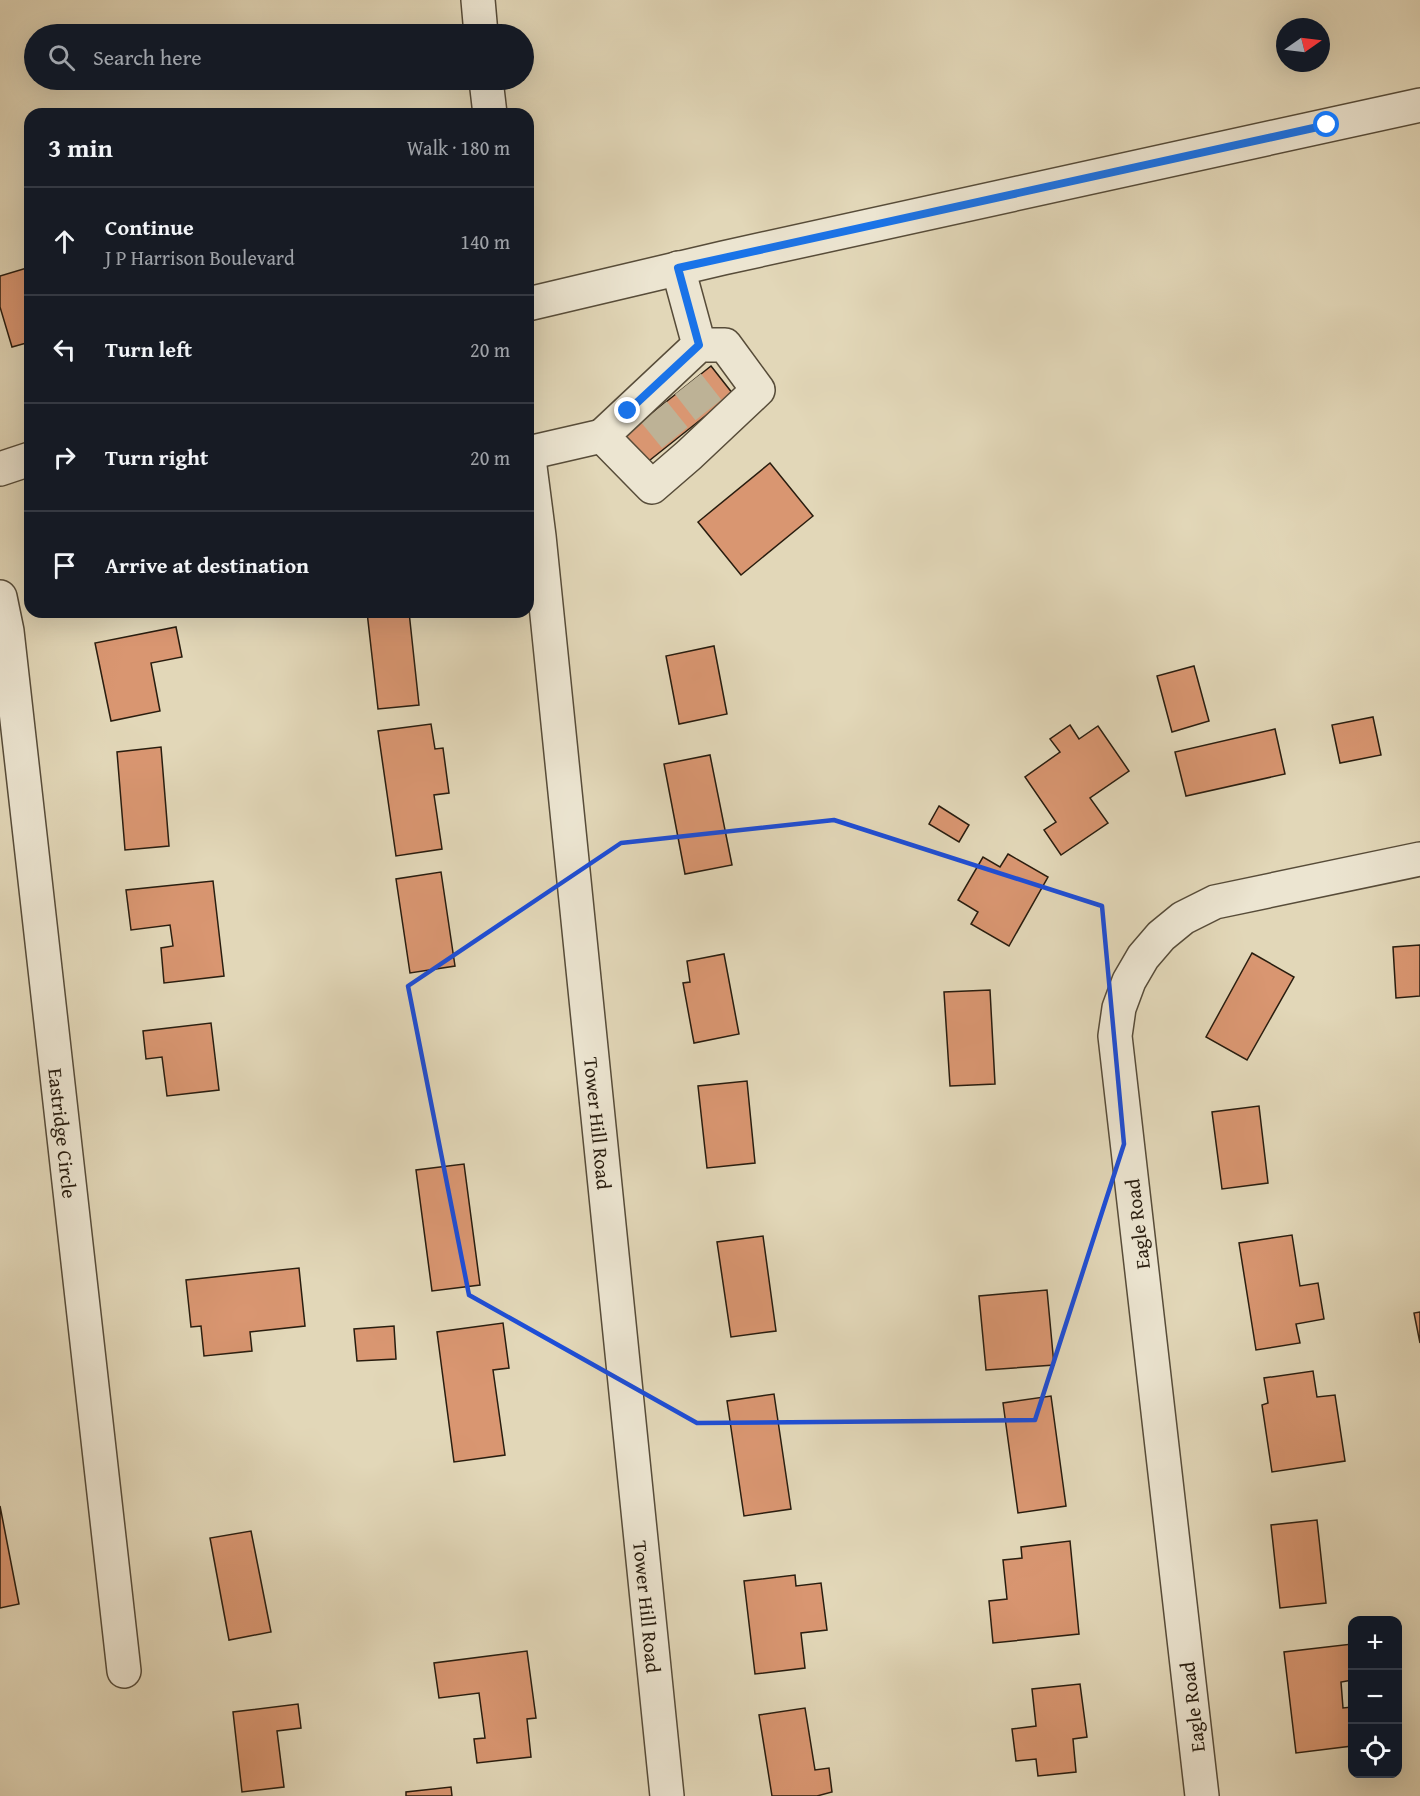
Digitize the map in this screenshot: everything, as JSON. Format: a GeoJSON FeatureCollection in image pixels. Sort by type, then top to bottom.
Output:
{"type":"FeatureCollection","features":[{"type":"Feature","properties":{"kind":"street"},"geometry":{"type":"LineString","coordinates":[[478,0],[480,24]]}},
{"type":"Feature","properties":{"kind":"street"},"geometry":{"type":"LineString","coordinates":[[487,90],[489,108]]}},
{"type":"Feature","properties":{"kind":"street"},"geometry":{"type":"LineString","coordinates":[[534,302],[1420,105]]}},
{"type":"Feature","properties":{"kind":"street"},"geometry":{"type":"LineString","coordinates":[[534,451],[602,436],[647,405],[681,376],[699,345],[678,268]]}},
{"type":"Feature","properties":{"kind":"street"},"geometry":{"type":"LineString","coordinates":[[602,436],[652,487],[683,447],[716,419],[758,390],[725,345],[699,345]]}},
{"type":"Feature","properties":{"kind":"street"},"geometry":{"type":"LineString","coordinates":[[0,469],[24,461]]}},
{"type":"Feature","properties":{"kind":"street","name":"Tower Hill Road"},"geometry":{"type":"LineString","coordinates":[[534,502],[668,1796]]}},
{"type":"Feature","properties":{"kind":"street","name":"Eastridge Circle"},"geometry":{"type":"LineString","coordinates":[[0,597],[7,631],[124,1671]]}},
{"type":"Feature","properties":{"kind":"street","name":"Eagle Road"},"geometry":{"type":"LineString","coordinates":[[1202,1796],[1115,1036],[1119,1008],[1129,981],[1143,957],[1161,936],[1183,918],[1215,902],[1420,859]]}},
{"type":"Feature","properties":{"kind":"highlighted area"},"geometry":{"type":"Polygon","coordinates":[[[834,820],[1102,906],[1124,1144],[1035,1420],[697,1423],[469,1295],[408,986],[621,843],[834,820]]]}},
{"type":"Feature","properties":{"kind":"building"},"geometry":{"type":"Polygon","coordinates":[[[24,269],[24,344],[12,347],[0,307],[0,276],[24,269]]]}},
{"type":"Feature","properties":{"kind":"building"},"geometry":{"type":"Polygon","coordinates":[[[711,366],[733,394],[645,464],[622,437],[711,366]]]}},
{"type":"Feature","properties":{"kind":"building"},"geometry":{"type":"Polygon","coordinates":[[[770,463],[813,516],[741,575],[698,522],[770,463]]]}},
{"type":"Feature","properties":{"kind":"building"},"geometry":{"type":"Polygon","coordinates":[[[368,618],[410,618],[419,705],[378,709],[368,618]]]}},
{"type":"Feature","properties":{"kind":"building"},"geometry":{"type":"Polygon","coordinates":[[[176,627],[182,657],[151,663],[160,711],[111,721],[95,643],[176,627]]]}},
{"type":"Feature","properties":{"kind":"building"},"geometry":{"type":"Polygon","coordinates":[[[714,646],[727,714],[679,724],[666,656],[714,646]]]}},
{"type":"Feature","properties":{"kind":"building"},"geometry":{"type":"Polygon","coordinates":[[[1194,666],[1209,721],[1172,732],[1157,676],[1194,666]]]}},
{"type":"Feature","properties":{"kind":"building"},"geometry":{"type":"Polygon","coordinates":[[[1373,717],[1381,755],[1340,763],[1332,725],[1373,717]]]}},
{"type":"Feature","properties":{"kind":"building"},"geometry":{"type":"Polygon","coordinates":[[[431,724],[435,749],[443,748],[449,793],[434,795],[442,849],[396,856],[378,731],[431,724]]]}},
{"type":"Feature","properties":{"kind":"building"},"geometry":{"type":"Polygon","coordinates":[[[1070,725],[1079,739],[1098,726],[1129,771],[1090,798],[1108,823],[1061,855],[1044,830],[1056,822],[1025,777],[1060,752],[1050,739],[1070,725]]]}},
{"type":"Feature","properties":{"kind":"building"},"geometry":{"type":"Polygon","coordinates":[[[1275,729],[1285,774],[1186,796],[1175,752],[1275,729]]]}},
{"type":"Feature","properties":{"kind":"building"},"geometry":{"type":"Polygon","coordinates":[[[161,747],[169,846],[125,850],[117,752],[161,747]]]}},
{"type":"Feature","properties":{"kind":"building"},"geometry":{"type":"Polygon","coordinates":[[[710,755],[732,865],[685,874],[664,764],[710,755]]]}},
{"type":"Feature","properties":{"kind":"building"},"geometry":{"type":"Polygon","coordinates":[[[939,806],[969,825],[959,842],[929,824],[939,806]]]}},
{"type":"Feature","properties":{"kind":"building"},"geometry":{"type":"Polygon","coordinates":[[[1008,854],[1048,877],[1009,946],[971,924],[978,912],[958,900],[983,857],[1000,867],[1008,854]]]}},
{"type":"Feature","properties":{"kind":"building"},"geometry":{"type":"Polygon","coordinates":[[[441,872],[455,966],[410,973],[396,879],[441,872]]]}},
{"type":"Feature","properties":{"kind":"building"},"geometry":{"type":"Polygon","coordinates":[[[213,881],[224,976],[164,983],[161,948],[173,946],[170,925],[131,930],[126,890],[213,881]]]}},
{"type":"Feature","properties":{"kind":"building"},"geometry":{"type":"Polygon","coordinates":[[[1420,945],[1420,996],[1396,998],[1393,947],[1420,945]]]}},
{"type":"Feature","properties":{"kind":"building"},"geometry":{"type":"Polygon","coordinates":[[[1252,953],[1294,977],[1247,1060],[1206,1037],[1252,953]]]}},
{"type":"Feature","properties":{"kind":"building"},"geometry":{"type":"Polygon","coordinates":[[[724,954],[739,1034],[694,1043],[683,983],[690,982],[687,961],[724,954]]]}},
{"type":"Feature","properties":{"kind":"building"},"geometry":{"type":"Polygon","coordinates":[[[990,990],[995,1084],[950,1086],[944,992],[990,990]]]}},
{"type":"Feature","properties":{"kind":"building"},"geometry":{"type":"Polygon","coordinates":[[[211,1023],[219,1090],[167,1096],[162,1057],[146,1059],[143,1031],[211,1023]]]}},
{"type":"Feature","properties":{"kind":"building"},"geometry":{"type":"Polygon","coordinates":[[[747,1081],[755,1163],[707,1168],[698,1086],[747,1081]]]}},
{"type":"Feature","properties":{"kind":"building"},"geometry":{"type":"Polygon","coordinates":[[[1259,1106],[1268,1183],[1222,1189],[1212,1112],[1259,1106]]]}},
{"type":"Feature","properties":{"kind":"building"},"geometry":{"type":"Polygon","coordinates":[[[464,1164],[480,1285],[432,1291],[416,1170],[464,1164]]]}},
{"type":"Feature","properties":{"kind":"building"},"geometry":{"type":"Polygon","coordinates":[[[1292,1235],[1300,1286],[1318,1283],[1324,1319],[1296,1324],[1300,1343],[1256,1350],[1239,1243],[1292,1235]]]}},
{"type":"Feature","properties":{"kind":"building"},"geometry":{"type":"Polygon","coordinates":[[[763,1236],[776,1331],[731,1337],[717,1242],[763,1236]]]}},
{"type":"Feature","properties":{"kind":"building"},"geometry":{"type":"Polygon","coordinates":[[[299,1268],[305,1326],[250,1332],[252,1351],[204,1356],[201,1326],[191,1327],[186,1280],[299,1268]]]}},
{"type":"Feature","properties":{"kind":"building"},"geometry":{"type":"Polygon","coordinates":[[[1047,1290],[1054,1365],[986,1370],[979,1296],[1047,1290]]]}},
{"type":"Feature","properties":{"kind":"building"},"geometry":{"type":"Polygon","coordinates":[[[1420,1312],[1420,1343],[1414,1313],[1420,1312]]]}},
{"type":"Feature","properties":{"kind":"building"},"geometry":{"type":"Polygon","coordinates":[[[503,1323],[509,1368],[493,1370],[505,1455],[454,1462],[437,1332],[503,1323]]]}},
{"type":"Feature","properties":{"kind":"building"},"geometry":{"type":"Polygon","coordinates":[[[394,1326],[396,1359],[357,1361],[354,1329],[394,1326]]]}},
{"type":"Feature","properties":{"kind":"building"},"geometry":{"type":"Polygon","coordinates":[[[1313,1371],[1317,1397],[1335,1395],[1345,1461],[1272,1472],[1262,1405],[1268,1403],[1264,1378],[1313,1371]]]}},
{"type":"Feature","properties":{"kind":"building"},"geometry":{"type":"Polygon","coordinates":[[[774,1394],[791,1509],[744,1516],[727,1401],[774,1394]]]}},
{"type":"Feature","properties":{"kind":"building"},"geometry":{"type":"Polygon","coordinates":[[[1051,1396],[1066,1506],[1018,1513],[1003,1403],[1051,1396]]]}},
{"type":"Feature","properties":{"kind":"building"},"geometry":{"type":"Polygon","coordinates":[[[0,1506],[19,1604],[0,1608],[0,1506]]]}},
{"type":"Feature","properties":{"kind":"building"},"geometry":{"type":"Polygon","coordinates":[[[1317,1520],[1326,1603],[1280,1608],[1271,1525],[1317,1520]]]}},
{"type":"Feature","properties":{"kind":"building"},"geometry":{"type":"Polygon","coordinates":[[[251,1531],[271,1632],[229,1640],[210,1538],[251,1531]]]}},
{"type":"Feature","properties":{"kind":"building"},"geometry":{"type":"Polygon","coordinates":[[[1070,1541],[1079,1634],[993,1643],[989,1601],[1007,1599],[1003,1560],[1022,1558],[1021,1547],[1070,1541]]]}},
{"type":"Feature","properties":{"kind":"building"},"geometry":{"type":"Polygon","coordinates":[[[795,1575],[796,1586],[821,1583],[827,1630],[801,1633],[805,1668],[755,1674],[744,1581],[795,1575]]]}},
{"type":"Feature","properties":{"kind":"building"},"geometry":{"type":"Polygon","coordinates":[[[1348,1644],[1348,1681],[1341,1682],[1343,1708],[1348,1707],[1348,1746],[1296,1753],[1284,1652],[1348,1644]]]}},
{"type":"Feature","properties":{"kind":"building"},"geometry":{"type":"Polygon","coordinates":[[[527,1651],[536,1718],[527,1719],[531,1757],[477,1763],[474,1739],[485,1738],[479,1693],[439,1698],[434,1663],[527,1651]]]}},
{"type":"Feature","properties":{"kind":"building"},"geometry":{"type":"Polygon","coordinates":[[[1080,1684],[1087,1737],[1073,1739],[1076,1772],[1038,1776],[1036,1759],[1016,1761],[1012,1729],[1036,1726],[1032,1689],[1080,1684]]]}},
{"type":"Feature","properties":{"kind":"building"},"geometry":{"type":"Polygon","coordinates":[[[298,1704],[301,1728],[277,1731],[284,1787],[242,1792],[233,1712],[298,1704]]]}},
{"type":"Feature","properties":{"kind":"building"},"geometry":{"type":"Polygon","coordinates":[[[805,1708],[815,1770],[829,1768],[832,1792],[817,1796],[772,1796],[759,1715],[805,1708]]]}},
{"type":"Feature","properties":{"kind":"building"},"geometry":{"type":"Polygon","coordinates":[[[451,1787],[452,1796],[406,1796],[406,1792],[451,1787]]]}},
{"type":"Feature","properties":{"kind":"tunnel"},"geometry":{"type":"LineString","coordinates":[[688,384],[710,412]]}},
{"type":"Feature","properties":{"kind":"tunnel"},"geometry":{"type":"LineString","coordinates":[[654,412],[676,439]]}},
{"type":"Feature","properties":{"kind":"route"},"geometry":{"type":"LineString","coordinates":[[628,411],[699,345],[678,268],[1327,125]]}}]}
